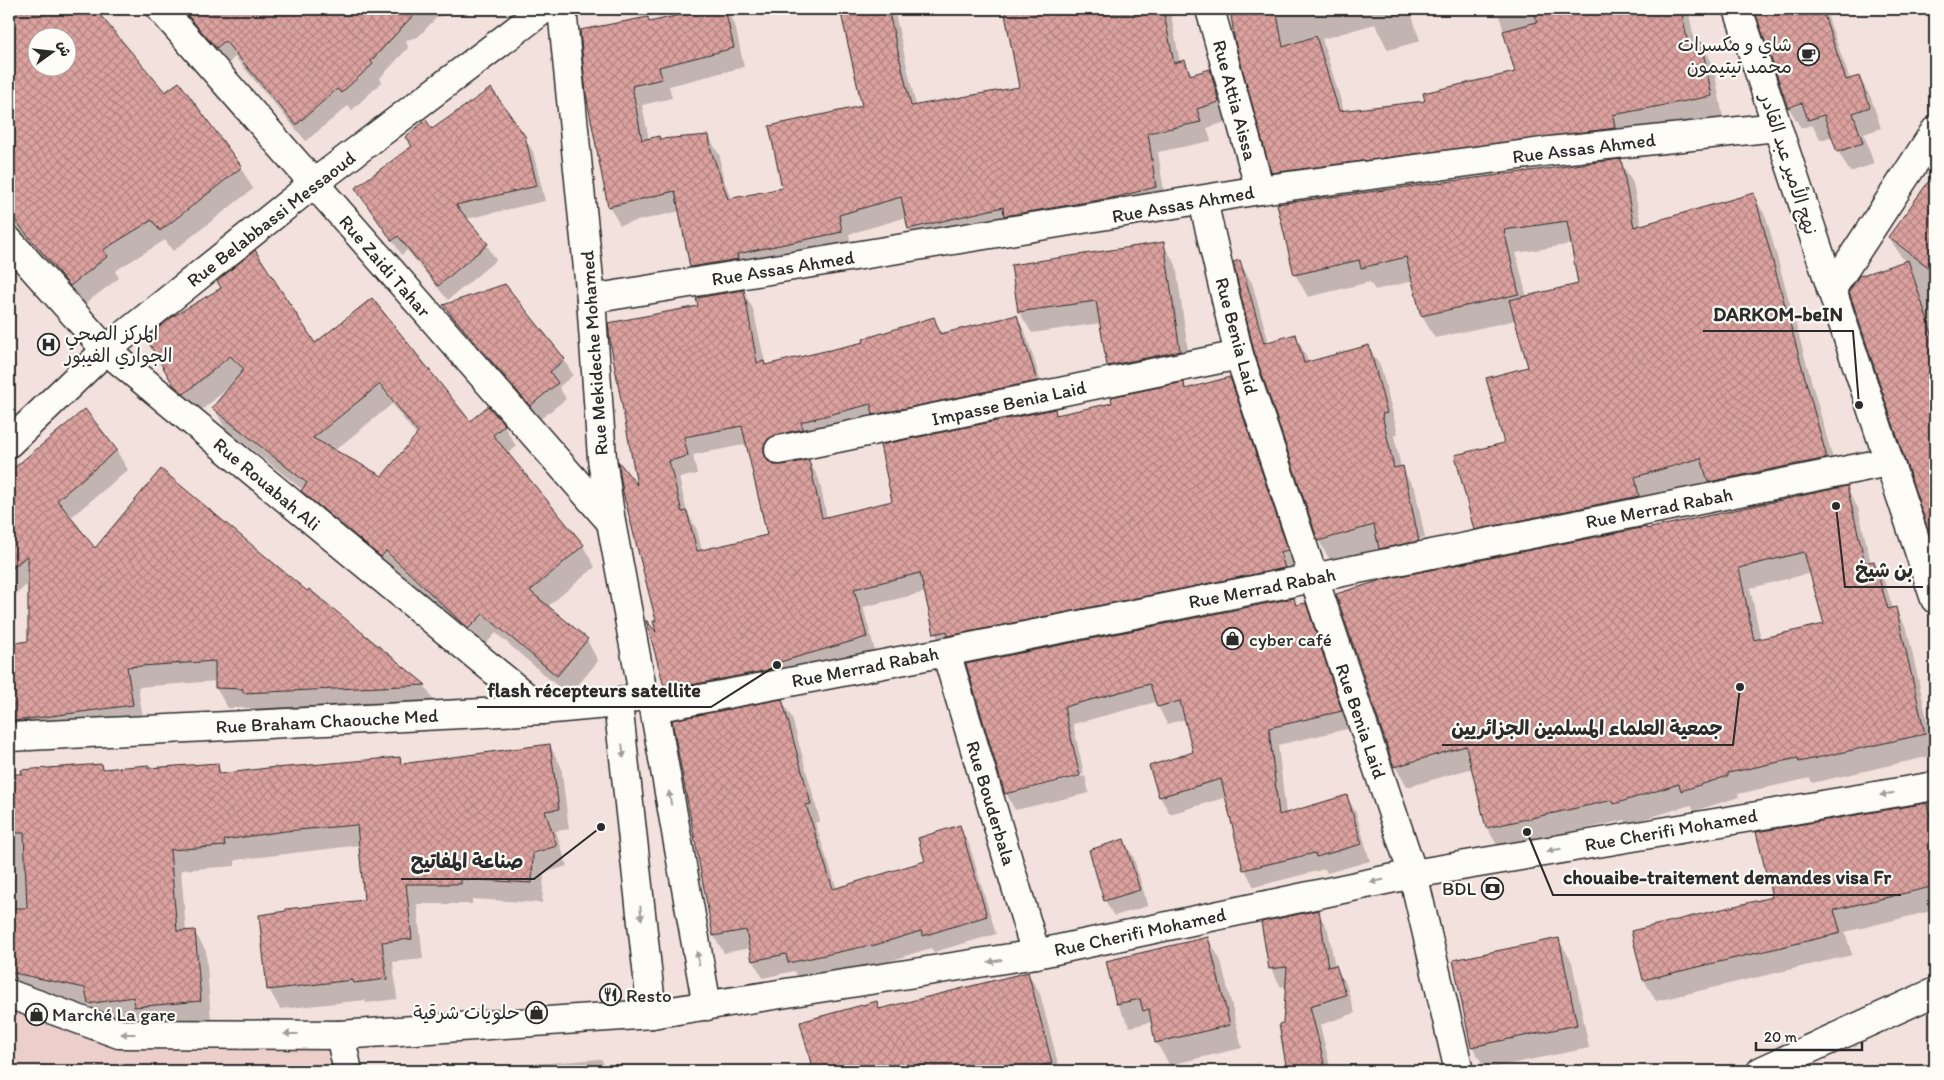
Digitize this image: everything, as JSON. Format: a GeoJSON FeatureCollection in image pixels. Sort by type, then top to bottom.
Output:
{"type":"FeatureCollection","features":[{"type":"Feature","properties":{"kind":"street","name":"Rue Zaidi Tahar"},"geometry":{"type":"LineString","coordinates":[[161,9],[611,522]]}},
{"type":"Feature","properties":{"kind":"street","name":"Rue Belabbassi Messaoud"},"geometry":{"type":"LineString","coordinates":[[9,442],[106,350],[313,184],[544,9]]}},
{"type":"Feature","properties":{"kind":"street","name":"Rue Mekideche Mohamed"},"geometry":{"type":"LineString","coordinates":[[562,9],[591,299],[602,458],[638,701]]}},
{"type":"Feature","properties":{"kind":"street","name":"Rue Attia Aissa"},"geometry":{"type":"LineString","coordinates":[[1210,9],[1260,190]]}},
{"type":"Feature","properties":{"kind":"street","name":"نهج الأمير عبد القادر"},"geometry":{"type":"LineString","coordinates":[[1738,9],[1935,599]]}},
{"type":"Feature","properties":{"kind":"street","name":"Rue Assas Ahmed"},"geometry":{"type":"LineString","coordinates":[[591,299],[1203,201],[1260,190],[1550,151],[1777,127]]}},
{"type":"Feature","properties":{"kind":"street"},"geometry":{"type":"LineString","coordinates":[[1831,290],[1935,131]]}},
{"type":"Feature","properties":{"kind":"street","name":"Rue Benia Laid"},"geometry":{"type":"LineString","coordinates":[[1203,201],[1239,355],[1312,578],[1413,874],[1458,1071]]}},
{"type":"Feature","properties":{"kind":"street","name":"Rue Rouabah Ali"},"geometry":{"type":"LineString","coordinates":[[9,241],[106,350],[542,710]]}},
{"type":"Feature","properties":{"kind":"street","name":"Impasse Benia Laid"},"geometry":{"type":"LineString","coordinates":[[779,450],[1239,355]]}},
{"type":"Feature","properties":{"kind":"street","name":"Rue Merrad Rabah"},"geometry":{"type":"LineString","coordinates":[[638,701],[946,652],[1888,462]]}},
{"type":"Feature","properties":{"kind":"street","name":"Rue Bouderbala"},"geometry":{"type":"LineString","coordinates":[[946,652],[1036,954]]}},
{"type":"Feature","properties":{"kind":"street"},"geometry":{"type":"LineString","coordinates":[[638,701],[706,1006]]}},
{"type":"Feature","properties":{"kind":"street"},"geometry":{"type":"LineString","coordinates":[[638,701],[652,1014]]}},
{"type":"Feature","properties":{"kind":"street","name":"Rue Braham Chaouche Med"},"geometry":{"type":"LineString","coordinates":[[9,737],[542,710],[638,701]]}},
{"type":"Feature","properties":{"kind":"street","name":"Rue Cherifi Mohamed"},"geometry":{"type":"LineString","coordinates":[[9,994],[119,1034],[340,1035],[652,1014],[1036,954],[1413,874],[1935,786]]}},
{"type":"Feature","properties":{"kind":"street"},"geometry":{"type":"LineString","coordinates":[[1761,1071],[1935,992]]}},
{"type":"Feature","properties":{"kind":"street"},"geometry":{"type":"LineString","coordinates":[[340,1035],[348,1071]]}},
{"type":"Feature","properties":{"kind":"shaded area","name":"Marché La gare"},"geometry":{"type":"Polygon","coordinates":[[[9,994],[119,1034],[340,1035],[348,1071],[9,1071],[9,994]]]}},
{"type":"Feature","properties":{"kind":"building"},"geometry":{"type":"Polygon","coordinates":[[[9,9],[95,9],[165,92],[179,82],[242,167],[160,231],[152,220],[103,250],[108,256],[70,286],[9,213],[9,9]]]}},
{"type":"Feature","properties":{"kind":"building"},"geometry":{"type":"Polygon","coordinates":[[[182,9],[419,9],[371,61],[373,64],[341,93],[337,89],[296,125],[225,41],[216,48],[182,9]]]}},
{"type":"Feature","properties":{"kind":"building"},"geometry":{"type":"Polygon","coordinates":[[[706,9],[725,9],[734,48],[659,67],[662,79],[632,86],[642,140],[659,136],[660,139],[709,135],[711,150],[728,199],[782,188],[769,126],[862,106],[840,9],[888,9],[911,106],[1019,87],[1004,9],[1163,9],[1174,63],[1185,60],[1190,75],[1210,69],[1219,102],[1197,109],[1201,122],[1148,133],[1156,187],[1117,197],[1004,216],[1003,207],[908,229],[901,197],[839,215],[842,232],[737,254],[738,259],[690,267],[675,191],[608,207],[586,94],[580,30],[648,17],[649,22],[706,9]]]}},
{"type":"Feature","properties":{"kind":"building"},"geometry":{"type":"Polygon","coordinates":[[[1230,9],[1276,9],[1283,47],[1316,36],[1339,111],[1425,101],[1423,93],[1515,72],[1503,31],[1537,22],[1533,9],[1681,9],[1688,44],[1701,42],[1712,96],[1613,115],[1615,128],[1271,173],[1235,42],[1230,9]]]}},
{"type":"Feature","properties":{"kind":"building"},"geometry":{"type":"Polygon","coordinates":[[[1754,9],[1822,9],[1846,80],[1859,76],[1870,107],[1853,113],[1863,143],[1837,152],[1824,115],[1808,120],[1802,103],[1788,108],[1754,9]]]}},
{"type":"Feature","properties":{"kind":"building"},"geometry":{"type":"Polygon","coordinates":[[[491,88],[525,136],[537,186],[456,205],[488,244],[438,286],[398,236],[392,241],[355,188],[412,146],[405,137],[426,120],[432,129],[491,88]]]}},
{"type":"Feature","properties":{"kind":"building"},"geometry":{"type":"Polygon","coordinates":[[[1621,159],[1634,227],[1754,193],[1827,458],[1708,482],[1701,458],[1635,477],[1639,496],[1474,530],[1455,455],[1504,443],[1486,378],[1528,367],[1509,300],[1578,284],[1567,221],[1504,230],[1519,294],[1421,316],[1406,257],[1361,268],[1359,260],[1294,275],[1277,204],[1621,159]]]}},
{"type":"Feature","properties":{"kind":"building"},"geometry":{"type":"Polygon","coordinates":[[[1935,173],[1935,272],[1888,237],[1935,173]]]}},
{"type":"Feature","properties":{"kind":"building"},"geometry":{"type":"Polygon","coordinates":[[[1164,242],[1180,351],[1107,366],[1096,301],[1018,312],[1011,265],[1164,242]]]}},
{"type":"Feature","properties":{"kind":"building"},"geometry":{"type":"Polygon","coordinates":[[[255,250],[315,343],[372,298],[470,421],[488,406],[505,425],[493,435],[584,545],[530,591],[588,639],[557,676],[483,614],[468,629],[386,551],[381,557],[301,491],[307,483],[212,408],[244,369],[230,356],[184,394],[174,386],[146,338],[172,317],[221,288],[217,281],[255,250]],[[380,384],[313,438],[382,476],[418,433],[380,384]]]}},
{"type":"Feature","properties":{"kind":"building"},"geometry":{"type":"Polygon","coordinates":[[[1240,260],[1264,343],[1296,334],[1304,363],[1369,345],[1387,413],[1382,414],[1394,468],[1403,466],[1419,541],[1379,549],[1374,525],[1318,541],[1254,351],[1233,262],[1240,260]]]}},
{"type":"Feature","properties":{"kind":"building"},"geometry":{"type":"Polygon","coordinates":[[[1908,260],[1935,343],[1935,544],[1933,545],[1849,291],[1859,276],[1908,260]]]}},
{"type":"Feature","properties":{"kind":"building"},"geometry":{"type":"Polygon","coordinates":[[[505,284],[565,359],[550,372],[558,383],[530,406],[443,305],[505,284]]]}},
{"type":"Feature","properties":{"kind":"building"},"geometry":{"type":"Polygon","coordinates":[[[744,290],[757,363],[764,361],[765,365],[864,342],[863,339],[934,317],[940,334],[1017,315],[1037,381],[873,415],[871,404],[801,422],[803,429],[776,435],[768,439],[764,445],[764,453],[767,460],[774,465],[809,460],[822,518],[892,501],[880,445],[1055,409],[1056,415],[1112,403],[1111,397],[1184,382],[1185,389],[1230,377],[1288,550],[1280,552],[1285,568],[948,636],[947,631],[934,634],[920,573],[854,589],[867,637],[773,664],[774,669],[665,690],[646,620],[656,632],[653,621],[656,621],[623,492],[618,461],[637,485],[608,323],[698,306],[696,298],[744,290]],[[742,426],[684,437],[688,456],[669,461],[682,512],[687,511],[697,551],[767,535],[742,426]]]}},
{"type":"Feature","properties":{"kind":"building"},"geometry":{"type":"Polygon","coordinates":[[[85,409],[117,450],[57,500],[95,548],[161,469],[307,591],[309,589],[426,685],[243,693],[243,689],[215,688],[215,661],[127,667],[133,705],[14,721],[9,684],[9,644],[28,641],[28,555],[9,571],[9,472],[85,409]]]}},
{"type":"Feature","properties":{"kind":"building"},"geometry":{"type":"Polygon","coordinates":[[[1847,486],[1865,563],[1874,561],[1888,609],[1896,607],[1925,734],[1799,762],[1798,758],[1728,773],[1728,776],[1681,791],[1679,784],[1614,804],[1613,800],[1486,828],[1466,746],[1394,767],[1336,594],[1385,579],[1646,527],[1646,529],[1847,486]],[[1804,552],[1739,568],[1754,640],[1824,624],[1804,552]]]}},
{"type":"Feature","properties":{"kind":"building"},"geometry":{"type":"Polygon","coordinates":[[[1294,598],[1296,605],[1306,603],[1342,711],[1269,728],[1279,815],[1347,795],[1362,844],[1316,857],[1315,853],[1243,870],[1221,779],[1159,797],[1149,766],[1193,752],[1180,701],[1157,707],[1150,684],[1064,707],[1080,776],[1005,794],[966,664],[1294,598]]]}},
{"type":"Feature","properties":{"kind":"building"},"geometry":{"type":"Polygon","coordinates":[[[782,699],[811,804],[806,805],[833,889],[925,861],[918,838],[960,825],[987,916],[923,936],[921,931],[872,946],[788,963],[786,954],[752,961],[746,930],[713,936],[672,720],[782,699]]]}},
{"type":"Feature","properties":{"kind":"building"},"geometry":{"type":"Polygon","coordinates":[[[550,744],[559,809],[545,811],[557,846],[533,853],[532,883],[461,879],[461,884],[406,884],[412,939],[382,942],[387,979],[354,983],[353,980],[267,990],[259,915],[286,911],[286,909],[364,900],[357,825],[285,831],[224,840],[225,846],[170,850],[177,931],[195,930],[201,1001],[134,1007],[133,997],[88,1004],[85,988],[9,972],[9,908],[27,908],[24,833],[9,833],[9,774],[22,774],[21,770],[102,764],[103,769],[148,765],[148,768],[218,763],[219,774],[276,767],[400,757],[401,764],[550,744]]]}},
{"type":"Feature","properties":{"kind":"building"},"geometry":{"type":"Polygon","coordinates":[[[1927,803],[1935,838],[1935,886],[1834,910],[1841,933],[1643,980],[1631,931],[1772,897],[1756,832],[1927,803]]]}},
{"type":"Feature","properties":{"kind":"building"},"geometry":{"type":"Polygon","coordinates":[[[1124,839],[1140,890],[1104,901],[1089,850],[1124,839]]]}},
{"type":"Feature","properties":{"kind":"building"},"geometry":{"type":"Polygon","coordinates":[[[1319,910],[1328,967],[1336,965],[1346,995],[1310,1006],[1326,1071],[1287,1071],[1279,1024],[1283,1023],[1287,967],[1269,969],[1261,922],[1319,910]]]}},
{"type":"Feature","properties":{"kind":"building"},"geometry":{"type":"Polygon","coordinates":[[[1208,937],[1230,1025],[1155,1043],[1149,1009],[1143,1011],[1140,999],[1116,1004],[1106,961],[1208,937]]]}},
{"type":"Feature","properties":{"kind":"building"},"geometry":{"type":"Polygon","coordinates":[[[1559,938],[1577,1025],[1471,1047],[1453,960],[1559,938]]]}},
{"type":"Feature","properties":{"kind":"building"},"geometry":{"type":"Polygon","coordinates":[[[1028,972],[1052,1063],[1022,1071],[813,1071],[800,1022],[877,1001],[879,1009],[1028,972]]]}},
{"type":"Feature","properties":{"kind":"place","name":"شاي و مكسرات محمد تيتيمون"},"geometry":{"type":"Point","coordinates":[1808,55]}},
{"type":"Feature","properties":{"kind":"place","name":"المركز الصحي الجواري الفيبور"},"geometry":{"type":"Point","coordinates":[49,344]}},
{"type":"Feature","properties":{"kind":"place","name":"DARKOM-beIN"},"geometry":{"type":"Point","coordinates":[1859,405]}},
{"type":"Feature","properties":{"kind":"place","name":"بن شيخ"},"geometry":{"type":"Point","coordinates":[1836,506]}},
{"type":"Feature","properties":{"kind":"place","name":"cyber café"},"geometry":{"type":"Point","coordinates":[1233,639]}},
{"type":"Feature","properties":{"kind":"place","name":"flash récepteurs satellite"},"geometry":{"type":"Point","coordinates":[777,665]}},
{"type":"Feature","properties":{"kind":"place","name":"جمعية العلماء المسلمين الجزائريين"},"geometry":{"type":"Point","coordinates":[1740,687]}},
{"type":"Feature","properties":{"kind":"place","name":"صناعة المفاتيح"},"geometry":{"type":"Point","coordinates":[601,827]}},
{"type":"Feature","properties":{"kind":"place","name":"chouaibe-traitement demandes visa Fr"},"geometry":{"type":"Point","coordinates":[1527,832]}},
{"type":"Feature","properties":{"kind":"place","name":"BDL"},"geometry":{"type":"Point","coordinates":[1492,888]}},
{"type":"Feature","properties":{"kind":"place","name":"Resto"},"geometry":{"type":"Point","coordinates":[610,995]}},
{"type":"Feature","properties":{"kind":"place","name":"حلويات شرقية"},"geometry":{"type":"Point","coordinates":[536,1012]}},
{"type":"Feature","properties":{"kind":"place","name":"Marché La gare"},"geometry":{"type":"Point","coordinates":[36,1014]}}]}
